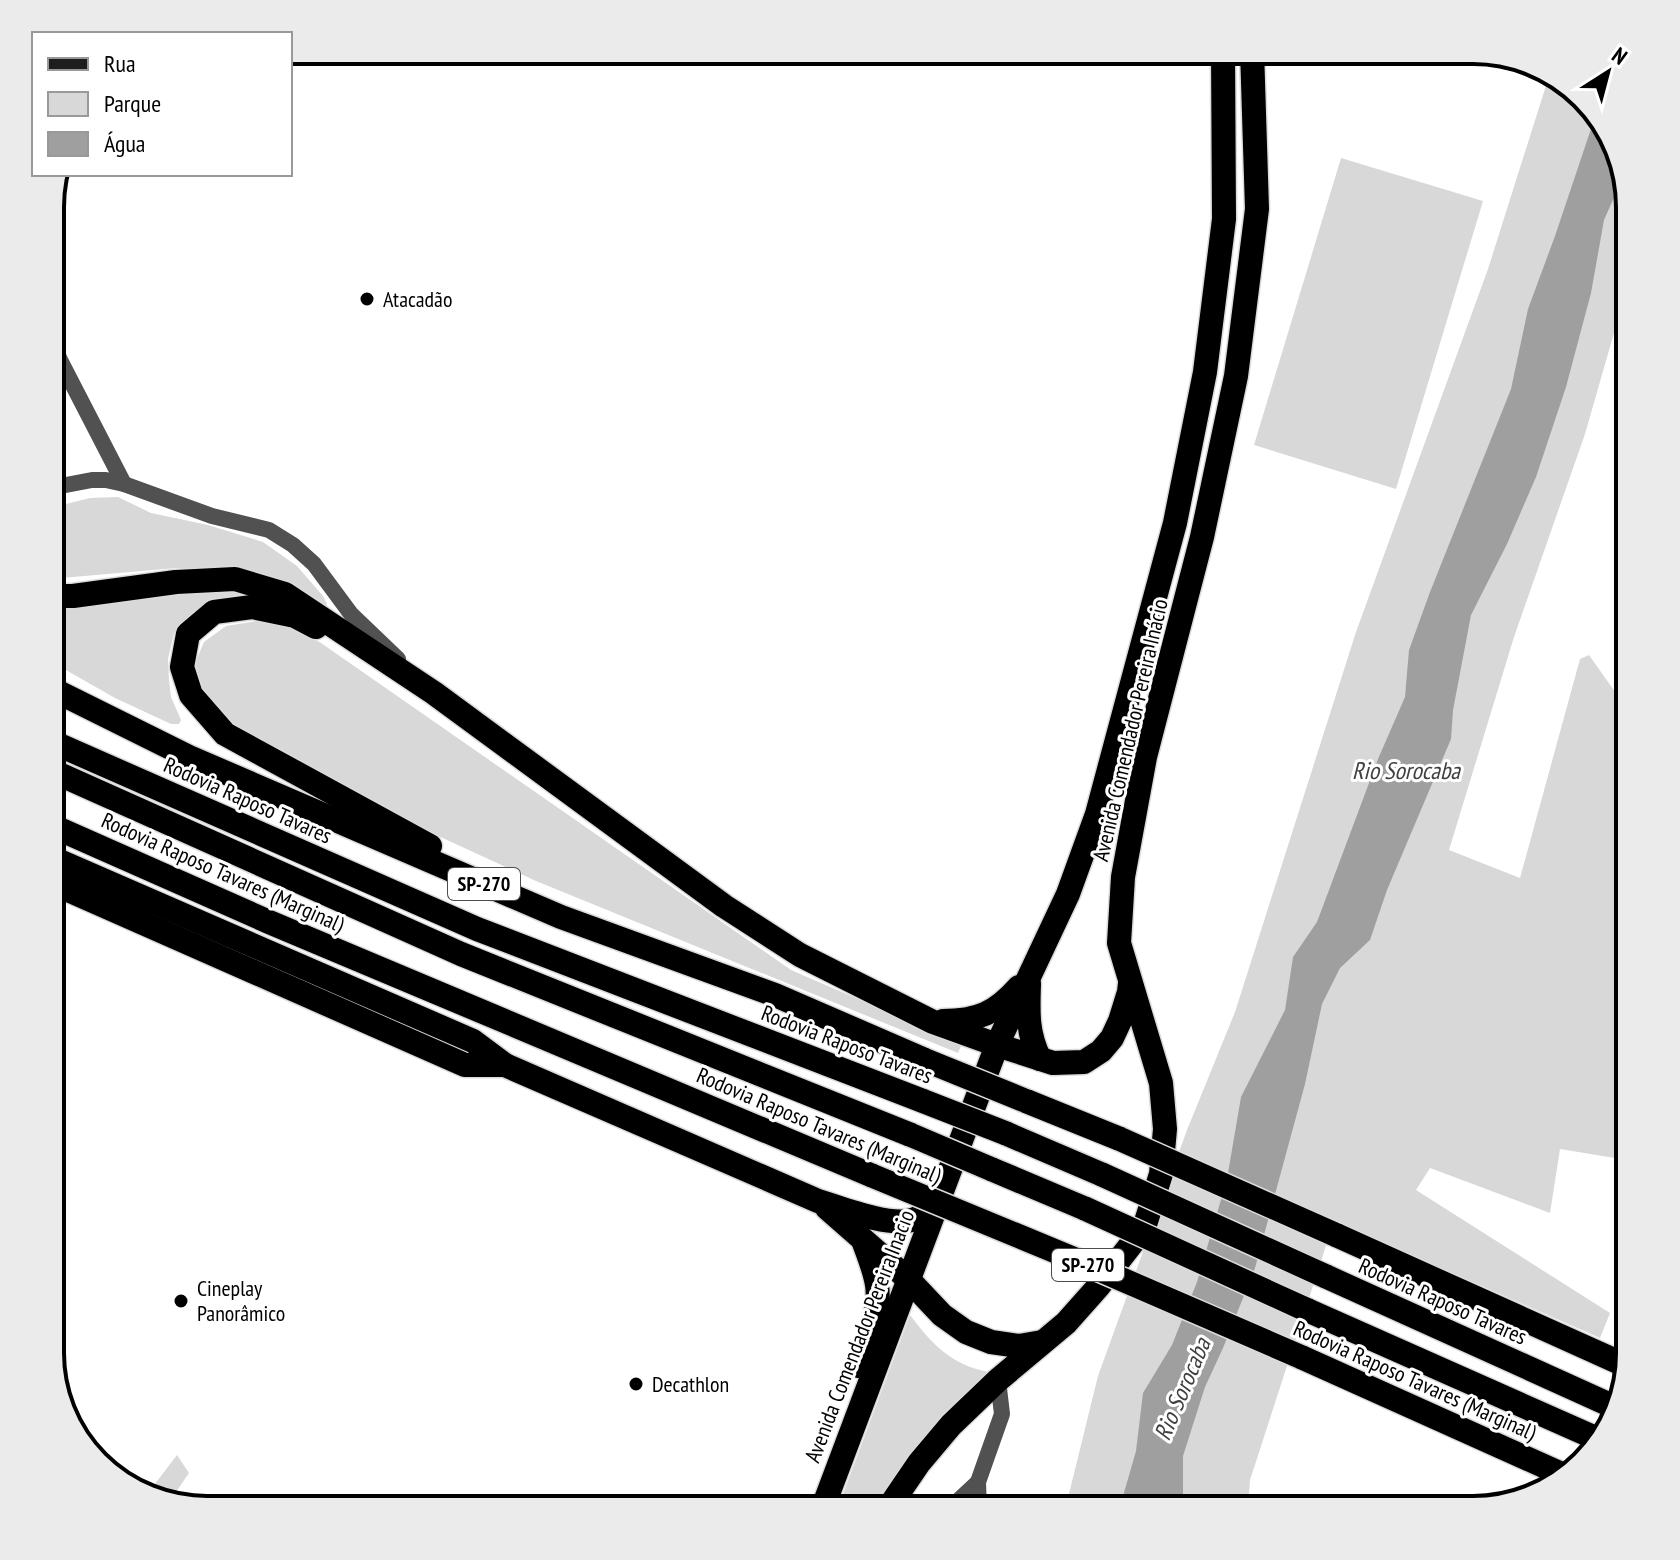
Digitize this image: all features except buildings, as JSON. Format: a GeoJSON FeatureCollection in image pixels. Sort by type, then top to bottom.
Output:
{"type":"FeatureCollection","features":[{"type":"Feature","properties":{"kind":"highway","name":"Avenida Comendador Pereira Inácio"},"geometry":{"type":"LineString","coordinates":[[997,1045],[1068,894],[1097,814],[1177,511],[1205,372],[1224,219],[1223,64]]}},
{"type":"Feature","properties":{"kind":"highway","name":"Avenida Comendador Pereira Inácio"},"geometry":{"type":"LineString","coordinates":[[897,1496],[951,1425],[998,1380],[1066,1323],[1098,1287],[1144,1228],[1161,1174],[1165,1129],[1161,1083],[1119,943],[1123,877],[1145,757],[1202,537],[1236,376],[1257,209],[1252,64]]}},
{"type":"Feature","properties":{"kind":"highway"},"geometry":{"type":"LineString","coordinates":[[64,596],[176,582],[235,579],[285,594],[434,693],[724,906],[800,955],[933,1022],[997,1045],[1053,1063],[1084,1062],[1101,1051],[1112,1038],[1129,992],[1130,978]]}},
{"type":"Feature","properties":{"kind":"highway"},"geometry":{"type":"LineString","coordinates":[[402,673],[295,616],[252,607],[214,612],[188,634],[182,667],[191,695],[225,734],[561,917]]}},
{"type":"Feature","properties":{"kind":"highway","name":"SP-270"},"geometry":{"type":"LineString","coordinates":[[64,695],[189,757],[561,917]]}},
{"type":"Feature","properties":{"kind":"highway","name":"Rodovia Raposo Tavares"},"geometry":{"type":"LineString","coordinates":[[64,747],[477,929],[923,1101],[1103,1175],[1606,1404]]}},
{"type":"Feature","properties":{"kind":"highway","name":"SP-270"},"geometry":{"type":"LineString","coordinates":[[64,776],[461,954],[911,1135],[1086,1209],[1589,1435]]}},
{"type":"Feature","properties":{"kind":"highway","name":"Rodovia Raposo Tavares (Marginal)"},"geometry":{"type":"LineString","coordinates":[[64,831],[269,922],[1091,1266],[1554,1471]]}},
{"type":"Feature","properties":{"kind":"highway"},"geometry":{"type":"LineString","coordinates":[[64,863],[473,1041],[505,1065],[818,1201],[898,1222],[911,1220],[935,1209]]}},
{"type":"Feature","properties":{"kind":"highway"},"geometry":{"type":"LineString","coordinates":[[64,888],[465,1065],[505,1065]]}},
{"type":"Feature","properties":{"kind":"highway","name":"Rodovia Raposo Tavares"},"geometry":{"type":"LineString","coordinates":[[561,917],[775,995],[1120,1139],[1616,1360]]}},
{"type":"Feature","properties":{"kind":"highway"},"geometry":{"type":"LineString","coordinates":[[933,1022],[966,1021],[988,1013],[1005,1003],[1030,974]]}},
{"type":"Feature","properties":{"kind":"highway"},"geometry":{"type":"LineString","coordinates":[[1030,974],[1028,1030],[1040,1059]]}},
{"type":"Feature","properties":{"kind":"highway","name":"Avenida Comendador Pereira Inacio"},"geometry":{"type":"LineString","coordinates":[[827,1496],[997,1045]]}},
{"type":"Feature","properties":{"kind":"highway"},"geometry":{"type":"LineString","coordinates":[[818,1201],[908,1279],[942,1315],[966,1332],[991,1342],[1019,1346],[1042,1342]]}},
{"type":"Feature","properties":{"kind":"highway"},"geometry":{"type":"LineString","coordinates":[[861,1237],[878,1288],[870,1333],[859,1367],[859,1382],[864,1396]]}},
{"type":"Feature","properties":{"kind":"street"},"geometry":{"type":"LineString","coordinates":[[64,368],[124,484]]}},
{"type":"Feature","properties":{"kind":"street"},"geometry":{"type":"LineString","coordinates":[[64,485],[106,480],[212,516],[269,530],[293,545],[314,564],[351,614],[434,693]]}},
{"type":"Feature","properties":{"kind":"street"},"geometry":{"type":"LineString","coordinates":[[978,1496],[978,1482],[1002,1414],[998,1380]]}},
{"type":"Feature","properties":{"kind":"street"},"geometry":{"type":"LineString","coordinates":[[963,1496],[978,1482]]}},
{"type":"Feature","properties":{"kind":"green space"},"geometry":{"type":"Polygon","coordinates":[[[1546,84],[1568,101],[1568,112],[1579,112],[1586,120],[1605,152],[1611,170],[1616,198],[1616,326],[1585,434],[1514,637],[1449,850],[1520,878],[1580,659],[1589,655],[1616,693],[1616,1158],[1560,1149],[1550,1213],[1430,1168],[1416,1190],[1610,1313],[1600,1338],[1334,1221],[1250,1480],[1249,1496],[1068,1496],[1098,1376],[1187,1130],[1235,1012],[1356,632],[1488,269],[1546,84]]]}},
{"type":"Feature","properties":{"kind":"green space"},"geometry":{"type":"Polygon","coordinates":[[[1341,158],[1483,201],[1396,489],[1254,445],[1341,158]]]}},
{"type":"Feature","properties":{"kind":"green space"},"geometry":{"type":"Polygon","coordinates":[[[118,497],[151,513],[208,525],[263,542],[297,566],[327,604],[324,609],[236,572],[176,568],[64,578],[64,504],[90,498],[118,497]]]}},
{"type":"Feature","properties":{"kind":"green space"},"geometry":{"type":"Polygon","coordinates":[[[238,591],[257,595],[206,605],[174,633],[168,659],[169,680],[171,697],[181,720],[179,724],[171,724],[115,698],[64,669],[64,605],[141,595],[238,591]]]}},
{"type":"Feature","properties":{"kind":"green space"},"geometry":{"type":"Polygon","coordinates":[[[257,621],[288,626],[321,643],[791,970],[962,1044],[958,1053],[536,881],[280,763],[231,726],[202,689],[195,663],[204,642],[226,626],[257,621]]]}},
{"type":"Feature","properties":{"kind":"green space"},"geometry":{"type":"Polygon","coordinates":[[[910,1315],[926,1335],[953,1359],[989,1372],[931,1432],[883,1496],[842,1496],[910,1315]]]}},
{"type":"Feature","properties":{"kind":"green space"},"geometry":{"type":"Polygon","coordinates":[[[177,1455],[189,1473],[176,1492],[154,1486],[177,1455]]]}},
{"type":"Feature","properties":{"kind":"water","name":"Rio Sorocaba"},"geometry":{"type":"Polygon","coordinates":[[[1592,127],[1605,152],[1615,194],[1604,220],[1591,293],[1566,387],[1536,477],[1471,615],[1453,710],[1451,739],[1387,890],[1370,940],[1340,968],[1322,1004],[1305,1084],[1255,1268],[1205,1387],[1183,1456],[1183,1496],[1123,1496],[1136,1451],[1143,1393],[1172,1345],[1197,1282],[1227,1179],[1241,1097],[1285,1010],[1293,957],[1317,922],[1378,759],[1405,697],[1409,650],[1511,389],[1528,309],[1592,127]]]}},
{"type":"Feature","properties":{"kind":"place","name":"Atacadão"},"geometry":{"type":"Point","coordinates":[367,299]}},
{"type":"Feature","properties":{"kind":"place","name":"Cineplay Panorâmico"},"geometry":{"type":"Point","coordinates":[181,1301]}},
{"type":"Feature","properties":{"kind":"place","name":"Decathlon"},"geometry":{"type":"Point","coordinates":[636,1384]}}]}
